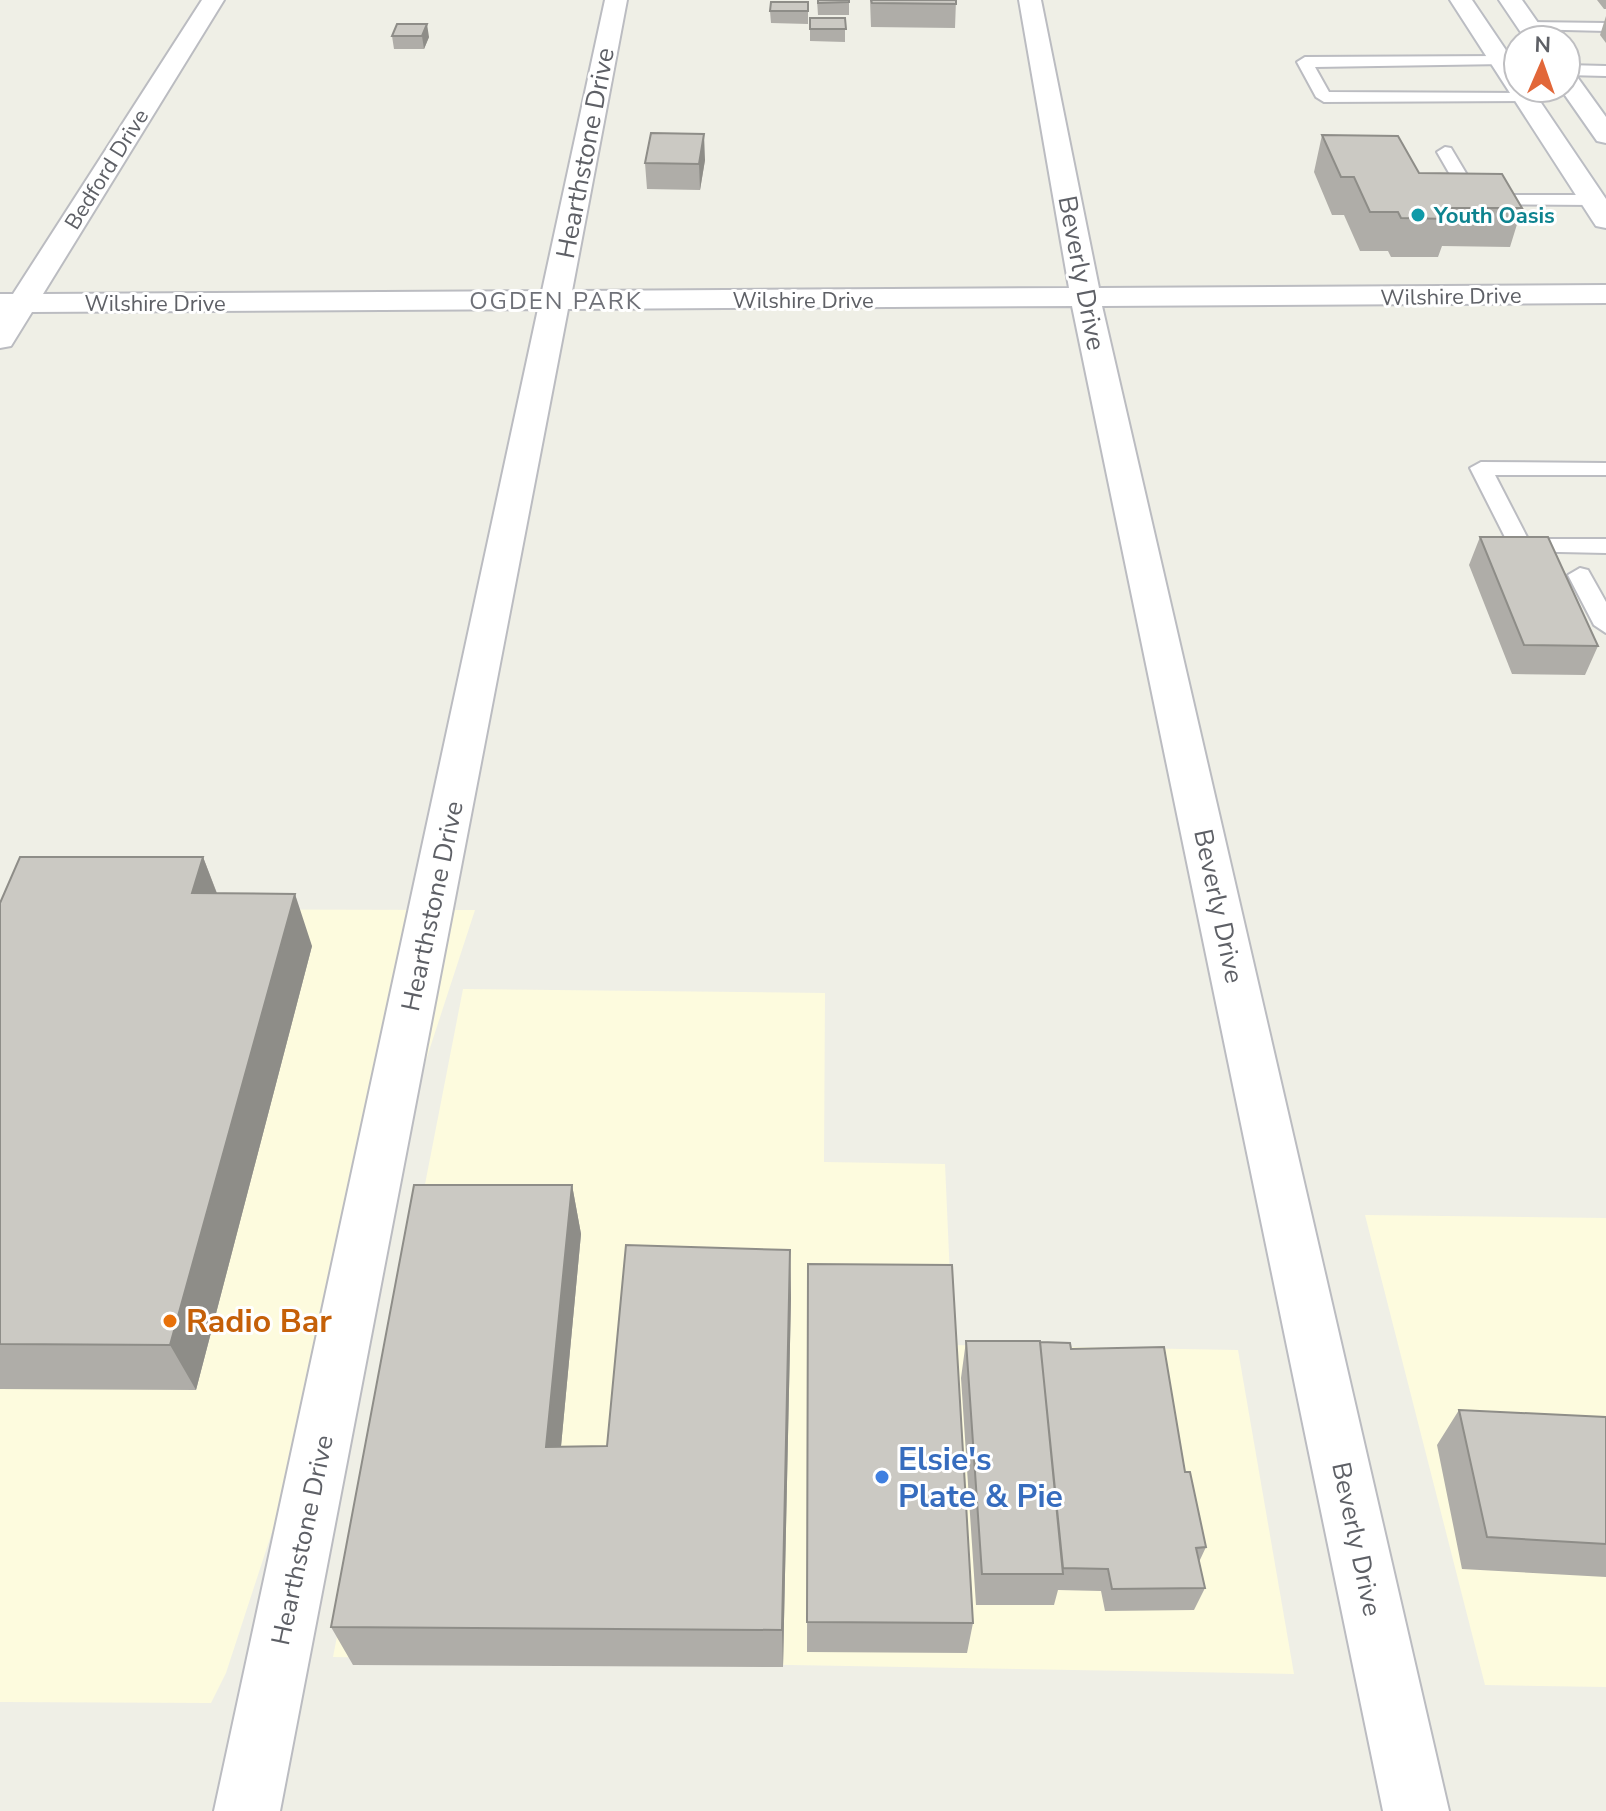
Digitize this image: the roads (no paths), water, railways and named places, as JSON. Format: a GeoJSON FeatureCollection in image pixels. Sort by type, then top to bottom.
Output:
{"type":"FeatureCollection","features":[{"type":"Feature","properties":{"kind":"street","name":"Bedford Drive"},"geometry":{"type":"LineString","coordinates":[[0,339],[11,303],[213,0]]}},
{"type":"Feature","properties":{"kind":"street","name":"Hearthstone Drive"},"geometry":{"type":"LineString","coordinates":[[247,1811],[616,0]]}},
{"type":"Feature","properties":{"kind":"street","name":"Beverly Drive"},"geometry":{"type":"LineString","coordinates":[[1030,0],[1086,300],[1416,1811]]}},
{"type":"Feature","properties":{"kind":"street"},"geometry":{"type":"LineString","coordinates":[[1461,0],[1502,64]]}},
{"type":"Feature","properties":{"kind":"street"},"geometry":{"type":"LineString","coordinates":[[1510,0],[1527,24]]}},
{"type":"Feature","properties":{"kind":"street"},"geometry":{"type":"LineString","coordinates":[[1582,101],[1606,135]]}},
{"type":"Feature","properties":{"kind":"street"},"geometry":{"type":"LineString","coordinates":[[1528,104],[1600,210]]}},
{"type":"Feature","properties":{"kind":"street","name":"Wilshire Drive"},"geometry":{"type":"LineString","coordinates":[[11,303],[1086,300],[1606,294]]}},
{"type":"Feature","properties":{"kind":"lane"},"geometry":{"type":"LineString","coordinates":[[1582,29],[1606,27]]}},
{"type":"Feature","properties":{"kind":"lane"},"geometry":{"type":"LineString","coordinates":[[1500,61],[1305,62],[1324,97],[1502,98]]}},
{"type":"Feature","properties":{"kind":"lane"},"geometry":{"type":"LineString","coordinates":[[1582,70],[1606,71]]}},
{"type":"Feature","properties":{"kind":"lane"},"geometry":{"type":"LineString","coordinates":[[1445,152],[1473,200],[1600,210]]}},
{"type":"Feature","properties":{"kind":"lane"},"geometry":{"type":"LineString","coordinates":[[1606,469],[1481,468],[1520,546],[1606,546]]}},
{"type":"Feature","properties":{"kind":"lane"},"geometry":{"type":"LineString","coordinates":[[1580,575],[1606,625]]}},
{"type":"Feature","properties":{"kind":"place","name":"Youth Oasis"},"geometry":{"type":"Point","coordinates":[1418,215]}},
{"type":"Feature","properties":{"kind":"place","name":"Radio Bar"},"geometry":{"type":"Point","coordinates":[170,1321]}},
{"type":"Feature","properties":{"kind":"place","name":"Elsie's Plate & Pie"},"geometry":{"type":"Point","coordinates":[882,1477]}},
{"type":"Feature","properties":{"kind":"district","name":"OGDEN PARK"},"geometry":{"type":"Point","coordinates":[556,301]}}]}
